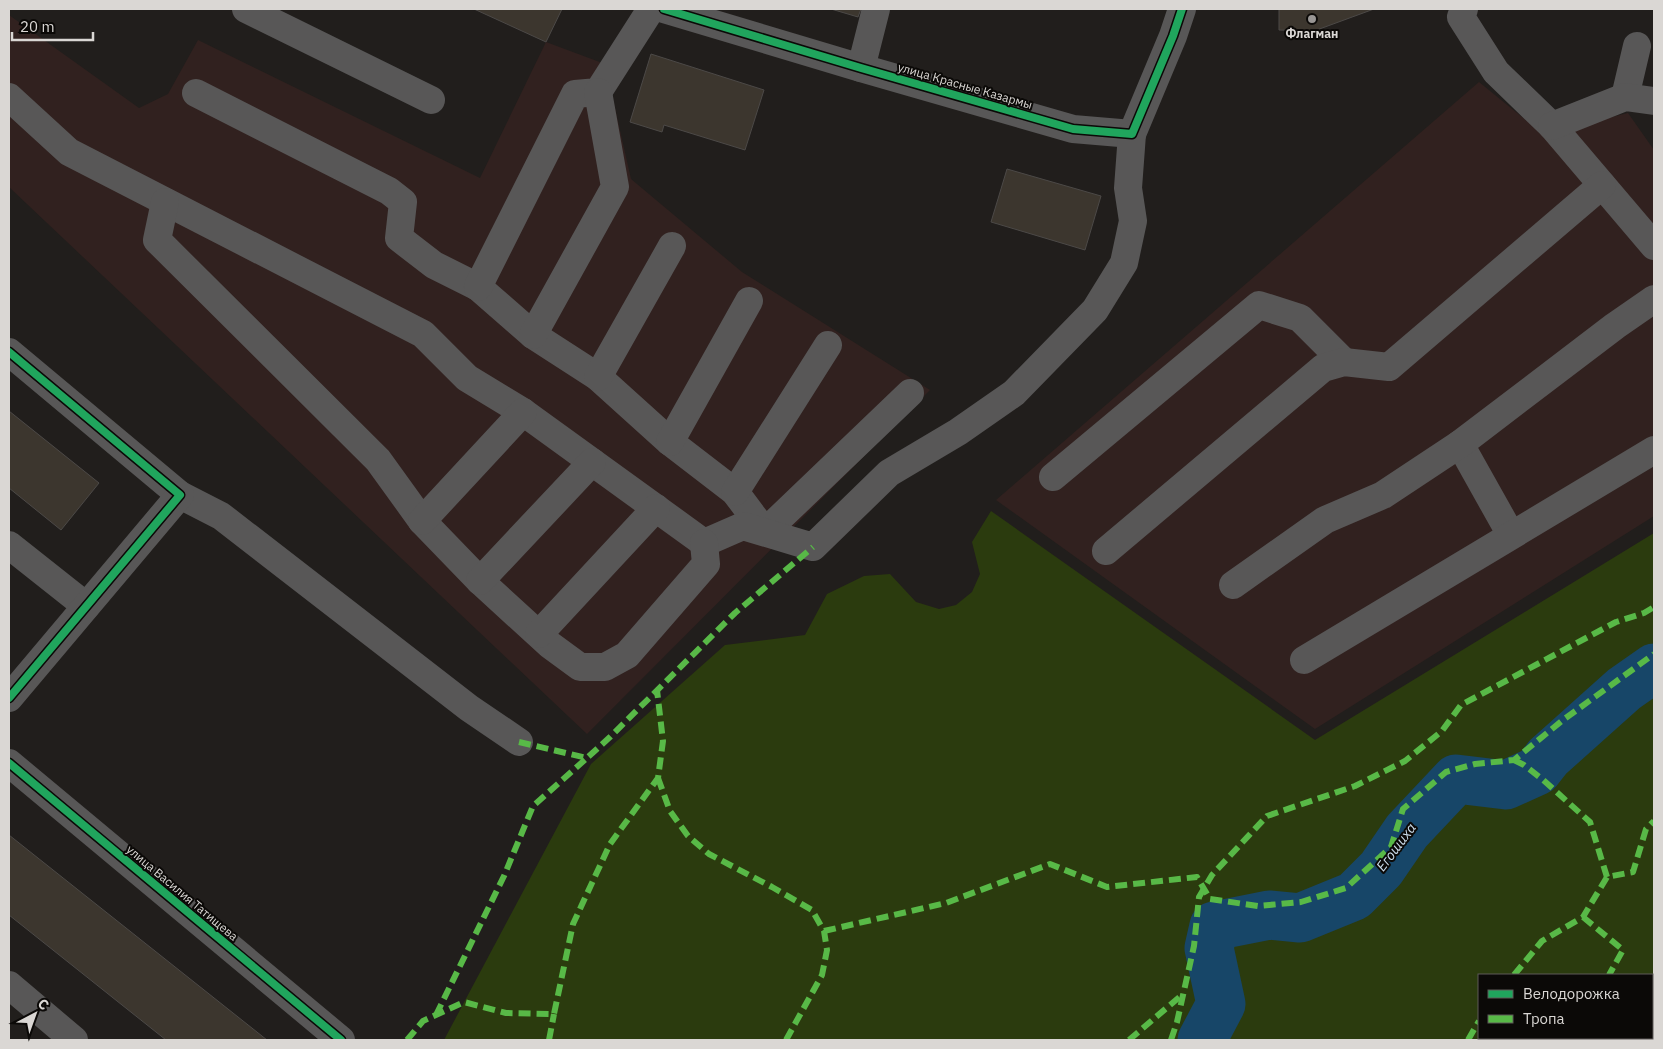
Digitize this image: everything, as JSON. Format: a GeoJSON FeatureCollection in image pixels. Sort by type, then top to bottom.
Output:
{"type":"FeatureCollection","features":[{"type":"Feature","properties":{"kind":"street"},"geometry":{"type":"LineString","coordinates":[[246,9],[431,100]]}},
{"type":"Feature","properties":{"kind":"street"},"geometry":{"type":"LineString","coordinates":[[533,335],[615,187],[598,92],[651,9]]}},
{"type":"Feature","properties":{"kind":"street","name":"улица Красные Казармы"},"geometry":{"type":"LineString","coordinates":[[664,9],[1073,129],[1132,134]]}},
{"type":"Feature","properties":{"kind":"street"},"geometry":{"type":"LineString","coordinates":[[861,68],[876,9]]}},
{"type":"Feature","properties":{"kind":"street"},"geometry":{"type":"LineString","coordinates":[[704,543],[744,526],[813,547],[890,472],[958,432],[1014,393],[1095,310],[1124,263],[1133,221],[1128,188],[1132,134],[1173,36],[1182,9]]}},
{"type":"Feature","properties":{"kind":"street"},"geometry":{"type":"LineString","coordinates":[[1464,9],[1460,17],[1496,72],[1552,126],[1654,246]]}},
{"type":"Feature","properties":{"kind":"street"},"geometry":{"type":"LineString","coordinates":[[1625,97],[1637,46]]}},
{"type":"Feature","properties":{"kind":"street"},"geometry":{"type":"LineString","coordinates":[[478,287],[574,94],[598,92]]}},
{"type":"Feature","properties":{"kind":"street"},"geometry":{"type":"LineString","coordinates":[[196,93],[390,191],[403,202],[399,238],[434,265],[478,287],[533,335],[598,377],[670,442],[735,492],[766,532]]}},
{"type":"Feature","properties":{"kind":"street"},"geometry":{"type":"LineString","coordinates":[[9,96],[68,152],[423,334],[467,378],[523,412],[704,543],[706,564],[627,655],[605,667],[580,666],[550,645],[480,581],[422,521],[378,460],[157,240],[165,202]]}},
{"type":"Feature","properties":{"kind":"street"},"geometry":{"type":"LineString","coordinates":[[1552,126],[1625,97],[1654,101]]}},
{"type":"Feature","properties":{"kind":"street"},"geometry":{"type":"LineString","coordinates":[[1106,551],[1322,368],[1344,362],[1390,367],[1602,185]]}},
{"type":"Feature","properties":{"kind":"street"},"geometry":{"type":"LineString","coordinates":[[598,377],[672,246]]}},
{"type":"Feature","properties":{"kind":"street"},"geometry":{"type":"LineString","coordinates":[[1233,585],[1325,520],[1383,494],[1460,444],[1615,326],[1654,299]]}},
{"type":"Feature","properties":{"kind":"street"},"geometry":{"type":"LineString","coordinates":[[670,442],[749,301]]}},
{"type":"Feature","properties":{"kind":"street"},"geometry":{"type":"LineString","coordinates":[[1052,478],[1259,306],[1300,318],[1344,362]]}},
{"type":"Feature","properties":{"kind":"street"},"geometry":{"type":"LineString","coordinates":[[735,492],[828,345]]}},
{"type":"Feature","properties":{"kind":"street"},"geometry":{"type":"LineString","coordinates":[[9,352],[180,495],[221,516],[469,708],[519,742]]}},
{"type":"Feature","properties":{"kind":"street"},"geometry":{"type":"LineString","coordinates":[[766,532],[910,393]]}},
{"type":"Feature","properties":{"kind":"street"},"geometry":{"type":"LineString","coordinates":[[422,521],[523,412]]}},
{"type":"Feature","properties":{"kind":"street"},"geometry":{"type":"LineString","coordinates":[[1460,444],[1512,536]]}},
{"type":"Feature","properties":{"kind":"street"},"geometry":{"type":"LineString","coordinates":[[1304,660],[1654,450]]}},
{"type":"Feature","properties":{"kind":"street"},"geometry":{"type":"LineString","coordinates":[[480,581],[592,462]]}},
{"type":"Feature","properties":{"kind":"street"},"geometry":{"type":"LineString","coordinates":[[9,698],[180,495]]}},
{"type":"Feature","properties":{"kind":"street"},"geometry":{"type":"LineString","coordinates":[[539,634],[656,508]]}},
{"type":"Feature","properties":{"kind":"street"},"geometry":{"type":"LineString","coordinates":[[9,545],[86,606]]}},
{"type":"Feature","properties":{"kind":"street","name":"улица Василия Татищева"},"geometry":{"type":"LineString","coordinates":[[9,762],[341,1040]]}},
{"type":"Feature","properties":{"kind":"street"},"geometry":{"type":"LineString","coordinates":[[9,984],[74,1040]]}},
{"type":"Feature","properties":{"kind":"shaded area"},"geometry":{"type":"Polygon","coordinates":[[[9,15],[139,108],[168,94],[198,40],[480,178],[546,42],[605,64],[631,179],[742,272],[930,390],[587,734],[9,187],[9,15]]]}},
{"type":"Feature","properties":{"kind":"shaded area"},"geometry":{"type":"Polygon","coordinates":[[[1479,82],[1543,134],[1628,113],[1654,150],[1654,516],[1315,729],[996,500],[1479,82]]]}},
{"type":"Feature","properties":{"kind":"green space"},"geometry":{"type":"Polygon","coordinates":[[[991,511],[1315,740],[1654,533],[1654,1040],[444,1040],[591,764],[725,645],[805,635],[827,594],[864,576],[890,574],[916,602],[939,609],[956,605],[972,592],[980,574],[972,542],[991,511]]]}},
{"type":"Feature","properties":{"kind":"building"},"geometry":{"type":"Polygon","coordinates":[[[474,9],[562,9],[546,42],[474,9]]]}},
{"type":"Feature","properties":{"kind":"building"},"geometry":{"type":"Polygon","coordinates":[[[831,9],[861,9],[858,17],[831,9]]]}},
{"type":"Feature","properties":{"kind":"building","name":"Флагман"},"geometry":{"type":"Polygon","coordinates":[[[1279,9],[1374,9],[1314,31],[1279,30],[1279,9]]]}},
{"type":"Feature","properties":{"kind":"building"},"geometry":{"type":"Polygon","coordinates":[[[651,54],[764,90],[745,150],[664,125],[662,132],[630,122],[651,54]]]}},
{"type":"Feature","properties":{"kind":"building"},"geometry":{"type":"Polygon","coordinates":[[[1007,169],[1101,196],[1085,250],[991,222],[1007,169]]]}},
{"type":"Feature","properties":{"kind":"building"},"geometry":{"type":"Polygon","coordinates":[[[9,411],[99,483],[61,530],[9,488],[9,411]]]}},
{"type":"Feature","properties":{"kind":"building"},"geometry":{"type":"Polygon","coordinates":[[[9,835],[267,1040],[166,1040],[9,915],[9,835]]]}},
{"type":"Feature","properties":{"kind":"waterway","name":"Егошиха"},"geometry":{"type":"LineString","coordinates":[[1202,1040],[1221,1004],[1209,948],[1214,926],[1269,915],[1300,918],[1354,896],[1381,869],[1407,831],[1456,779],[1506,785],[1537,771],[1548,757],[1624,689],[1654,668]]}},
{"type":"Feature","properties":{"kind":"marked path"},"geometry":{"type":"LineString","coordinates":[[519,742],[587,758],[735,613],[813,547]]}},
{"type":"Feature","properties":{"kind":"marked path"},"geometry":{"type":"LineString","coordinates":[[1171,1040],[1177,1022],[1194,946],[1199,897],[1212,875],[1267,816],[1355,786],[1405,761],[1442,731],[1461,705],[1616,622],[1644,613],[1654,607]]}},
{"type":"Feature","properties":{"kind":"marked path"},"geometry":{"type":"LineString","coordinates":[[824,931],[946,903],[1050,864],[1107,887],[1197,877],[1210,899],[1258,906],[1301,902],[1346,888],[1391,847],[1403,809],[1446,772],[1475,764],[1514,760],[1563,720],[1654,654]]}},
{"type":"Feature","properties":{"kind":"marked path"},"geometry":{"type":"LineString","coordinates":[[407,1040],[423,1021],[464,1002],[506,1013],[554,1014],[573,924],[610,844],[658,778],[663,741],[657,690]]}},
{"type":"Feature","properties":{"kind":"marked path"},"geometry":{"type":"LineString","coordinates":[[436,1015],[504,876],[533,806],[587,758]]}},
{"type":"Feature","properties":{"kind":"marked path"},"geometry":{"type":"LineString","coordinates":[[1514,760],[1542,779],[1590,822],[1607,877]]}},
{"type":"Feature","properties":{"kind":"marked path"},"geometry":{"type":"LineString","coordinates":[[658,778],[670,811],[688,836],[709,854],[812,910],[824,931],[827,950],[822,975],[786,1040]]}},
{"type":"Feature","properties":{"kind":"marked path"},"geometry":{"type":"LineString","coordinates":[[1515,974],[1542,941],[1583,917],[1607,877],[1633,872],[1646,829],[1654,821]]}},
{"type":"Feature","properties":{"kind":"marked path"},"geometry":{"type":"LineString","coordinates":[[1583,917],[1623,950],[1610,974]]}},
{"type":"Feature","properties":{"kind":"marked path"},"geometry":{"type":"LineString","coordinates":[[1129,1040],[1183,994]]}},
{"type":"Feature","properties":{"kind":"marked path"},"geometry":{"type":"LineString","coordinates":[[549,1040],[554,1014]]}},
{"type":"Feature","properties":{"kind":"marked path"},"geometry":{"type":"LineString","coordinates":[[1468,1040],[1478,1023]]}},
{"type":"Feature","properties":{"kind":"cycle path"},"geometry":{"type":"LineString","coordinates":[[664,9],[1073,129],[1132,134],[1173,36],[1182,9]]}},
{"type":"Feature","properties":{"kind":"cycle path"},"geometry":{"type":"LineString","coordinates":[[9,352],[180,495],[9,698]]}},
{"type":"Feature","properties":{"kind":"cycle path"},"geometry":{"type":"LineString","coordinates":[[9,763],[341,1040]]}},
{"type":"Feature","properties":{"kind":"place","name":"Флагман"},"geometry":{"type":"Point","coordinates":[1312,19]}}]}
